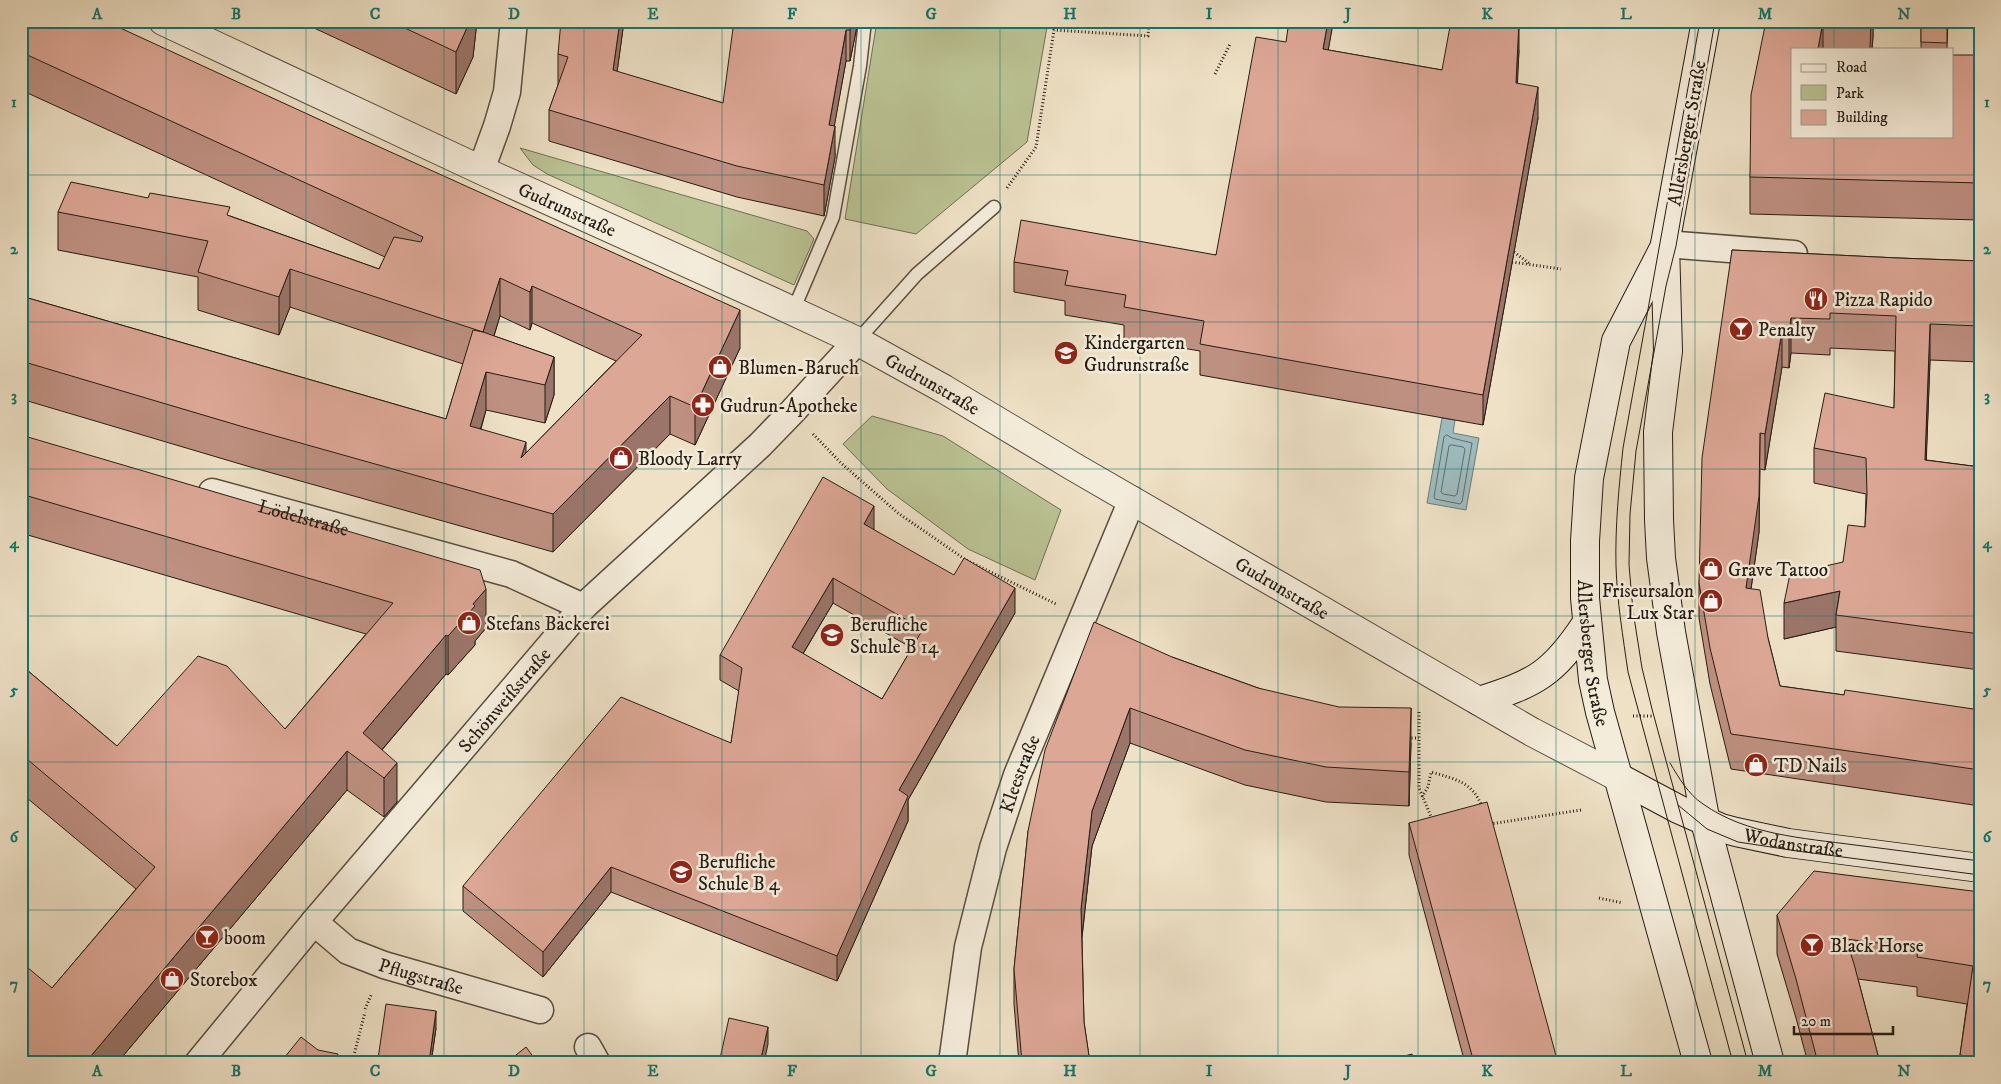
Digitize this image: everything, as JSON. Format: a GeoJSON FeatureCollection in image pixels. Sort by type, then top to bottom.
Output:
{"type":"FeatureCollection","features":[{"type":"Feature","properties":{"kind":"main road","name":"Gudrunstraße"},"geometry":{"type":"LineString","coordinates":[[163,21],[481,170],[857,341],[944,389],[1532,732],[1618,777]]}},
{"type":"Feature","properties":{"kind":"main road","name":"Allersberger Straße"},"geometry":{"type":"LineString","coordinates":[[1706,21],[1665,244],[1668,351],[1658,432],[1659,520],[1668,612],[1706,822],[1770,1063]]}},
{"type":"Feature","properties":{"kind":"main road","name":"Allersberger Straße"},"geometry":{"type":"LineString","coordinates":[[1665,244],[1616,341],[1601,413],[1587,494],[1584,573],[1586,624],[1593,680],[1600,712],[1698,1063]]}},
{"type":"Feature","properties":{"kind":"main road"},"geometry":{"type":"LineString","coordinates":[[1479,701],[1516,688],[1550,669],[1566,653],[1586,624]]}},
{"type":"Feature","properties":{"kind":"main road","name":"Wodanstraße"},"geometry":{"type":"LineString","coordinates":[[1618,777],[1706,822],[1736,832],[1788,843],[1980,868]]}},
{"type":"Feature","properties":{"kind":"street"},"geometry":{"type":"LineString","coordinates":[[481,170],[507,92],[514,21]]}},
{"type":"Feature","properties":{"kind":"street"},"geometry":{"type":"LineString","coordinates":[[1665,244],[1814,256]]}},
{"type":"Feature","properties":{"kind":"street","name":"Schönweißstraße"},"geometry":{"type":"LineString","coordinates":[[198,1063],[314,922],[583,607],[760,445],[857,341]]}},
{"type":"Feature","properties":{"kind":"street","name":"Lödelstraße"},"geometry":{"type":"LineString","coordinates":[[185,484],[511,574],[583,607]]}},
{"type":"Feature","properties":{"kind":"street","name":"Kleestraße"},"geometry":{"type":"LineString","coordinates":[[952,1063],[968,947],[993,848],[1016,775],[1132,500]]}},
{"type":"Feature","properties":{"kind":"street","name":"Pflugstraße"},"geometry":{"type":"LineString","coordinates":[[314,922],[348,951],[384,965],[540,1010]]}},
{"type":"Feature","properties":{"kind":"lane"},"geometry":{"type":"LineString","coordinates":[[793,311],[833,216],[860,66],[865,21]]}},
{"type":"Feature","properties":{"kind":"lane"},"geometry":{"type":"LineString","coordinates":[[857,341],[917,274],[994,207]]}},
{"type":"Feature","properties":{"kind":"path"},"geometry":{"type":"LineString","coordinates":[[994,207],[1036,147],[1054,30],[1148,36],[1149,21]]}},
{"type":"Feature","properties":{"kind":"path"},"geometry":{"type":"LineString","coordinates":[[1216,74],[1230,44]]}},
{"type":"Feature","properties":{"kind":"path"},"geometry":{"type":"LineString","coordinates":[[1514,252],[1530,264]]}},
{"type":"Feature","properties":{"kind":"path"},"geometry":{"type":"LineString","coordinates":[[1512,262],[1561,269]]}},
{"type":"Feature","properties":{"kind":"path"},"geometry":{"type":"LineString","coordinates":[[792,412],[841,463],[898,513],[966,560],[1083,617]]}},
{"type":"Feature","properties":{"kind":"path"},"geometry":{"type":"LineString","coordinates":[[1419,712],[1419,788],[1434,824]]}},
{"type":"Feature","properties":{"kind":"path"},"geometry":{"type":"LineString","coordinates":[[1600,712],[1639,716],[1685,712]]}},
{"type":"Feature","properties":{"kind":"path"},"geometry":{"type":"LineString","coordinates":[[1399,738],[1419,738]]}},
{"type":"Feature","properties":{"kind":"path"},"geometry":{"type":"LineString","coordinates":[[1422,797],[1428,787],[1431,772],[1454,778],[1462,781],[1478,796],[1485,815]]}},
{"type":"Feature","properties":{"kind":"path"},"geometry":{"type":"LineString","coordinates":[[1488,824],[1581,810]]}},
{"type":"Feature","properties":{"kind":"path"},"geometry":{"type":"LineString","coordinates":[[352,1063],[365,1012]]}},
{"type":"Feature","properties":{"kind":"green space"},"geometry":{"type":"Polygon","coordinates":[[[877,21],[1048,21],[1027,142],[916,234],[845,219],[877,21]]]}},
{"type":"Feature","properties":{"kind":"green space"},"geometry":{"type":"Polygon","coordinates":[[[520,148],[807,231],[814,239],[794,285],[547,174],[533,165],[520,148]]]}},
{"type":"Feature","properties":{"kind":"green space"},"geometry":{"type":"Polygon","coordinates":[[[872,416],[943,436],[1061,510],[1035,580],[968,549],[887,489],[843,444],[872,416]]]}},
{"type":"Feature","properties":{"kind":"water"},"geometry":{"type":"Polygon","coordinates":[[[1442,418],[1455,420],[1453,433],[1479,438],[1466,510],[1427,503],[1442,418]]]}},
{"type":"Feature","properties":{"kind":"building"},"geometry":{"type":"Polygon","coordinates":[[[21,21],[105,21],[740,310],[695,407],[670,396],[553,514],[247,428],[21,361],[21,296],[446,419],[473,330],[483,332],[290,269],[279,297],[198,272],[208,241],[58,212],[71,182],[148,198],[150,193],[230,207],[227,215],[379,269],[394,237],[421,242],[423,237],[21,52],[21,21]],[[500,278],[483,332],[554,357],[545,385],[486,372],[470,426],[526,442],[521,458],[642,335],[532,286],[530,292],[500,278]]]}},
{"type":"Feature","properties":{"kind":"building"},"geometry":{"type":"Polygon","coordinates":[[[390,21],[470,21],[456,52],[390,21]]]}},
{"type":"Feature","properties":{"kind":"building"},"geometry":{"type":"Polygon","coordinates":[[[561,21],[620,21],[613,70],[723,103],[734,21],[852,21],[850,30],[846,30],[829,125],[835,126],[824,185],[737,166],[549,110],[568,57],[558,54],[561,21]]]}},
{"type":"Feature","properties":{"kind":"building"},"geometry":{"type":"Polygon","coordinates":[[[1289,21],[1328,21],[1323,49],[1442,70],[1451,21],[1519,21],[1516,83],[1538,87],[1483,395],[1200,344],[1204,321],[1124,307],[1126,295],[1065,285],[1068,271],[1014,262],[1021,220],[1216,255],[1256,37],[1286,42],[1289,21]]]}},
{"type":"Feature","properties":{"kind":"building"},"geometry":{"type":"Polygon","coordinates":[[[1766,21],[1823,21],[1818,48],[1791,48],[1791,138],[1954,138],[1954,55],[1976,55],[1976,116],[1980,116],[1980,183],[1750,177],[1751,95],[1766,21]]]}},
{"type":"Feature","properties":{"kind":"building"},"geometry":{"type":"Polygon","coordinates":[[[1831,21],[1871,21],[1870,27],[1831,21]]]}},
{"type":"Feature","properties":{"kind":"building"},"geometry":{"type":"Polygon","coordinates":[[[1921,21],[1947,21],[1947,43],[1921,42],[1921,21]]]}},
{"type":"Feature","properties":{"kind":"building"},"geometry":{"type":"Polygon","coordinates":[[[1732,250],[1980,261],[1980,326],[1930,324],[1925,460],[1980,467],[1980,634],[1836,615],[1840,591],[1784,603],[1790,574],[1843,562],[1848,525],[1865,527],[1867,494],[1866,458],[1814,448],[1825,393],[1894,408],[1896,316],[1830,313],[1830,319],[1791,318],[1789,332],[1782,331],[1765,434],[1760,433],[1759,496],[1746,588],[1760,590],[1768,638],[1780,686],[1844,695],[1845,690],[1980,710],[1980,770],[1731,734],[1710,648],[1699,583],[1702,458],[1732,250]]]}},
{"type":"Feature","properties":{"kind":"building"},"geometry":{"type":"Polygon","coordinates":[[[21,435],[480,570],[486,589],[473,604],[475,606],[448,636],[446,635],[363,733],[397,763],[384,778],[347,751],[85,1063],[21,1063],[21,962],[52,988],[155,867],[21,754],[21,665],[117,746],[198,656],[227,666],[285,729],[393,603],[21,494],[21,435]]]}},
{"type":"Feature","properties":{"kind":"building"},"geometry":{"type":"Polygon","coordinates":[[[823,477],[874,506],[864,524],[954,575],[964,558],[1015,588],[899,790],[908,796],[837,956],[611,867],[543,952],[463,886],[621,697],[731,743],[742,668],[720,655],[823,477]],[[833,578],[792,647],[882,699],[923,629],[833,578]]]}},
{"type":"Feature","properties":{"kind":"building"},"geometry":{"type":"Polygon","coordinates":[[[1094,622],[1172,657],[1258,688],[1339,707],[1411,708],[1409,772],[1326,767],[1245,750],[1130,708],[1092,811],[1081,909],[1084,1022],[1090,1063],[1022,1063],[1014,969],[1028,831],[1045,750],[1094,622]]]}},
{"type":"Feature","properties":{"kind":"building"},"geometry":{"type":"Polygon","coordinates":[[[1487,802],[1558,1063],[1474,1063],[1409,823],[1487,802]]]}},
{"type":"Feature","properties":{"kind":"building"},"geometry":{"type":"Polygon","coordinates":[[[1814,871],[1980,892],[1980,1058],[1960,1055],[1973,966],[1917,957],[1918,948],[1846,939],[1880,1063],[1818,1063],[1777,915],[1814,871]]]}},
{"type":"Feature","properties":{"kind":"building"},"geometry":{"type":"Polygon","coordinates":[[[386,1004],[436,1011],[429,1063],[400,1063],[378,1059],[386,1004]]]}},
{"type":"Feature","properties":{"kind":"building"},"geometry":{"type":"Polygon","coordinates":[[[729,1018],[768,1027],[760,1063],[719,1063],[729,1018]]]}},
{"type":"Feature","properties":{"kind":"building"},"geometry":{"type":"Polygon","coordinates":[[[301,1037],[318,1050],[338,1054],[336,1063],[280,1063],[301,1037]]]}},
{"type":"Feature","properties":{"kind":"building"},"geometry":{"type":"Polygon","coordinates":[[[526,1047],[538,1063],[506,1063],[526,1047]]]}},
{"type":"Feature","properties":{"kind":"building"},"geometry":{"type":"Polygon","coordinates":[[[1412,1054],[1415,1063],[1378,1063],[1412,1054]]]}},
{"type":"Feature","properties":{"kind":"tram line"},"geometry":{"type":"LineString","coordinates":[[1700,21],[1623,448],[1617,521],[1616,566],[1619,606],[1628,672],[1733,1063]]}},
{"type":"Feature","properties":{"kind":"tram line"},"geometry":{"type":"LineString","coordinates":[[1715,21],[1676,246],[1666,286],[1636,451],[1630,514],[1629,565],[1633,611],[1642,668],[1748,1063]]}},
{"type":"Feature","properties":{"kind":"tram line"},"geometry":{"type":"LineString","coordinates":[[1670,763],[1684,785],[1703,804],[1720,814],[1757,829],[1816,840],[1980,861]]}},
{"type":"Feature","properties":{"kind":"tram line"},"geometry":{"type":"LineString","coordinates":[[1678,805],[1707,829],[1738,842],[1980,875]]}},
{"type":"Feature","properties":{"kind":"place","name":"Pizza Rapido"},"geometry":{"type":"Point","coordinates":[1816,299]}},
{"type":"Feature","properties":{"kind":"place","name":"Penalty"},"geometry":{"type":"Point","coordinates":[1741,329]}},
{"type":"Feature","properties":{"kind":"place","name":"Kindergarten Gudrunstraße"},"geometry":{"type":"Point","coordinates":[1066,353]}},
{"type":"Feature","properties":{"kind":"place","name":"Blumen-Baruch"},"geometry":{"type":"Point","coordinates":[720,367]}},
{"type":"Feature","properties":{"kind":"place","name":"Gudrun-Apotheke"},"geometry":{"type":"Point","coordinates":[703,405]}},
{"type":"Feature","properties":{"kind":"place","name":"Bloody Larry"},"geometry":{"type":"Point","coordinates":[621,458]}},
{"type":"Feature","properties":{"kind":"place","name":"Grave Tattoo"},"geometry":{"type":"Point","coordinates":[1711,569]}},
{"type":"Feature","properties":{"kind":"place","name":"Friseursalon Lux Star"},"geometry":{"type":"Point","coordinates":[1711,601]}},
{"type":"Feature","properties":{"kind":"place","name":"Stefans Bäckerei"},"geometry":{"type":"Point","coordinates":[469,623]}},
{"type":"Feature","properties":{"kind":"place","name":"Berufliche Schule B 14"},"geometry":{"type":"Point","coordinates":[832,635]}},
{"type":"Feature","properties":{"kind":"place","name":"TD Nails"},"geometry":{"type":"Point","coordinates":[1756,765]}},
{"type":"Feature","properties":{"kind":"place","name":"Berufliche Schule B 4"},"geometry":{"type":"Point","coordinates":[681,872]}},
{"type":"Feature","properties":{"kind":"place","name":"boom"},"geometry":{"type":"Point","coordinates":[207,937]}},
{"type":"Feature","properties":{"kind":"place","name":"Black Horse"},"geometry":{"type":"Point","coordinates":[1812,945]}},
{"type":"Feature","properties":{"kind":"place","name":"Storebox"},"geometry":{"type":"Point","coordinates":[172,979]}}]}
